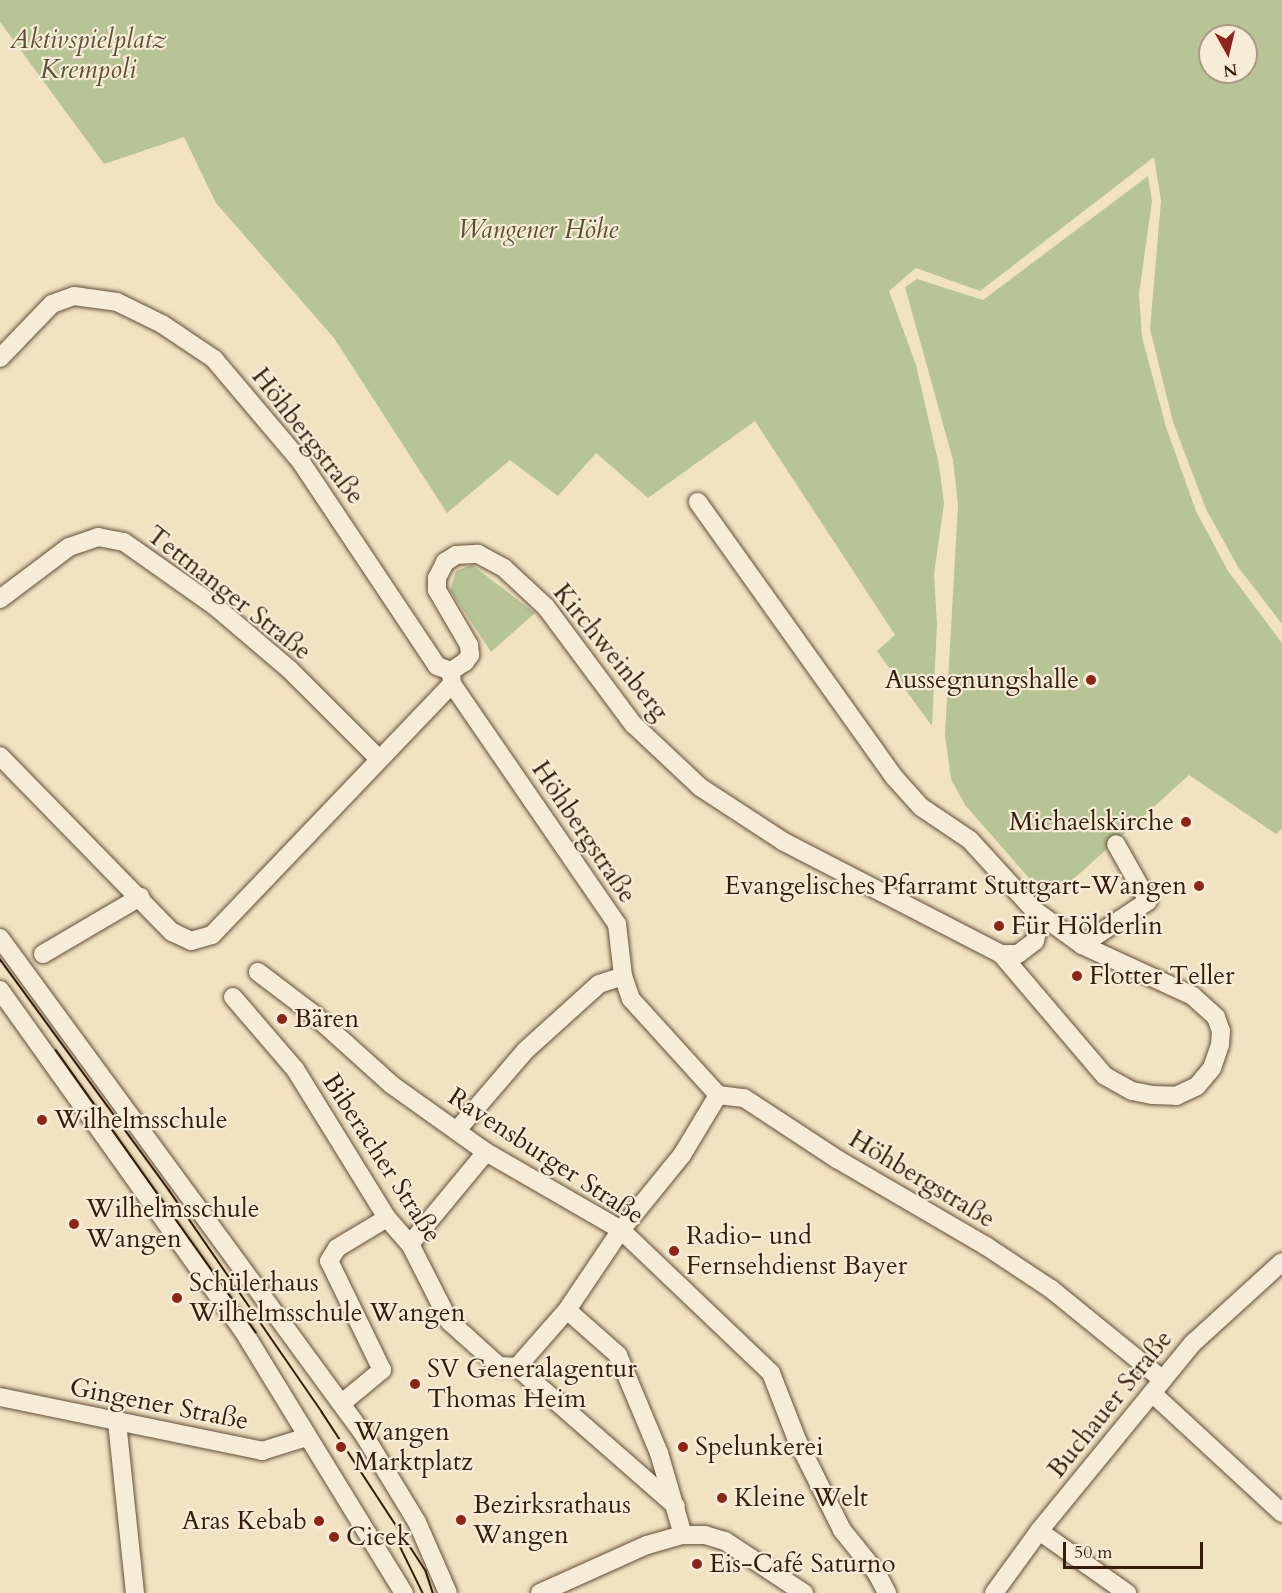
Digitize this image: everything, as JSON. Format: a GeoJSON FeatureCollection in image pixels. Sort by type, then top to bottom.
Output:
{"type":"FeatureCollection","features":[{"type":"Feature","properties":{"kind":"street","name":"Höhbergstraße"},"geometry":{"type":"LineString","coordinates":[[0,358],[52,304],[74,296],[117,302],[162,324],[214,359],[301,462],[438,666],[452,677],[617,924],[623,976],[631,999],[718,1095],[744,1098],[837,1159],[986,1246],[1051,1289],[1157,1386],[1282,1513]]}},
{"type":"Feature","properties":{"kind":"street","name":"Kirchweinberg"},"geometry":{"type":"LineString","coordinates":[[140,897],[172,932],[191,941],[212,935],[379,759],[470,655],[469,645],[437,590],[437,578],[446,562],[456,555],[478,554],[504,568],[546,607],[633,724],[700,787],[784,842],[1001,954],[1105,1076],[1132,1091],[1152,1095],[1176,1096],[1197,1086],[1212,1068],[1220,1045],[1221,1031],[1216,1017],[1193,996],[1082,945],[1033,909],[970,840],[934,818],[894,777],[698,502]]}},
{"type":"Feature","properties":{"kind":"street","name":"Tettnanger Straße"},"geometry":{"type":"LineString","coordinates":[[0,598],[69,547],[98,537],[124,542],[216,607],[290,670],[379,759]]}},
{"type":"Feature","properties":{"kind":"street"},"geometry":{"type":"LineString","coordinates":[[0,756],[140,897],[43,954]]}},
{"type":"Feature","properties":{"kind":"street"},"geometry":{"type":"LineString","coordinates":[[1082,945],[1148,901],[1116,844]]}},
{"type":"Feature","properties":{"kind":"street"},"geometry":{"type":"LineString","coordinates":[[1001,954],[1018,954],[1035,941],[1038,928],[1033,909]]}},
{"type":"Feature","properties":{"kind":"street"},"geometry":{"type":"LineString","coordinates":[[0,938],[342,1403],[402,1494],[448,1593]]}},
{"type":"Feature","properties":{"kind":"street","name":"Ravensburger Straße"},"geometry":{"type":"LineString","coordinates":[[258,972],[312,1013],[392,1085],[486,1152],[621,1230],[771,1373],[797,1440],[842,1530],[876,1572],[886,1593]]}},
{"type":"Feature","properties":{"kind":"street"},"geometry":{"type":"LineString","coordinates":[[458,1130],[526,1050],[599,984],[623,976]]}},
{"type":"Feature","properties":{"kind":"street"},"geometry":{"type":"LineString","coordinates":[[0,990],[242,1329],[307,1437],[340,1485],[404,1593]]}},
{"type":"Feature","properties":{"kind":"street","name":"Biberacher Straße"},"geometry":{"type":"LineString","coordinates":[[233,997],[295,1070],[387,1218],[410,1244],[449,1321],[499,1366],[517,1367],[675,1506]]}},
{"type":"Feature","properties":{"kind":"street"},"geometry":{"type":"LineString","coordinates":[[517,1367],[567,1310],[621,1230],[682,1155],[718,1095]]}},
{"type":"Feature","properties":{"kind":"street"},"geometry":{"type":"LineString","coordinates":[[410,1244],[486,1152]]}},
{"type":"Feature","properties":{"kind":"street"},"geometry":{"type":"LineString","coordinates":[[342,1403],[382,1370],[329,1261],[337,1248],[387,1218]]}},
{"type":"Feature","properties":{"kind":"street","name":"Buchauer Straße"},"geometry":{"type":"LineString","coordinates":[[994,1593],[1039,1531],[1193,1343],[1281,1267]]}},
{"type":"Feature","properties":{"kind":"street"},"geometry":{"type":"LineString","coordinates":[[567,1310],[618,1355],[659,1453],[682,1535]]}},
{"type":"Feature","properties":{"kind":"street","name":"Gingener Straße"},"geometry":{"type":"LineString","coordinates":[[0,1397],[262,1451],[307,1437]]}},
{"type":"Feature","properties":{"kind":"street"},"geometry":{"type":"LineString","coordinates":[[117,1422],[135,1593]]}},
{"type":"Feature","properties":{"kind":"street"},"geometry":{"type":"LineString","coordinates":[[1039,1531],[1127,1593]]}},
{"type":"Feature","properties":{"kind":"street"},"geometry":{"type":"LineString","coordinates":[[540,1593],[647,1545],[682,1535],[705,1535],[725,1541],[804,1593]]}},
{"type":"Feature","properties":{"kind":"street"},"geometry":{"type":"LineString","coordinates":[[394,1576],[413,1593]]}},
{"type":"Feature","properties":{"kind":"green space","name":"Wangener Höhe"},"geometry":{"type":"Polygon","coordinates":[[[0,0],[1282,0],[1282,624],[1238,567],[1206,509],[1173,422],[1150,329],[1161,201],[1154,157],[980,291],[916,268],[889,291],[916,365],[939,465],[944,504],[934,574],[937,625],[932,726],[877,651],[895,635],[755,421],[648,498],[596,453],[558,496],[510,460],[447,513],[334,338],[216,203],[184,137],[104,164],[0,22],[0,0]]]}},
{"type":"Feature","properties":{"kind":"green space"},"geometry":{"type":"Polygon","coordinates":[[[1148,176],[1152,201],[1139,294],[1142,337],[1166,427],[1196,511],[1228,571],[1282,643],[1282,829],[1276,834],[1189,775],[1049,901],[965,805],[951,779],[945,735],[958,505],[953,460],[905,287],[917,279],[983,300],[1148,176]]]}},
{"type":"Feature","properties":{"kind":"green space"},"geometry":{"type":"Polygon","coordinates":[[[472,565],[535,613],[491,652],[450,590],[456,571],[472,565]]]}},
{"type":"Feature","properties":{"kind":"tram line"},"geometry":{"type":"LineString","coordinates":[[0,959],[169,1190],[322,1412],[426,1571],[433,1593]]}},
{"type":"Feature","properties":{"kind":"tram line"},"geometry":{"type":"LineString","coordinates":[[56,1050],[256,1332]]}},
{"type":"Feature","properties":{"kind":"tram line"},"geometry":{"type":"LineString","coordinates":[[400,1546],[423,1593]]}},
{"type":"Feature","properties":{"kind":"place","name":"Aussegnungshalle"},"geometry":{"type":"Point","coordinates":[1091,680]}},
{"type":"Feature","properties":{"kind":"place","name":"Michaelskirche"},"geometry":{"type":"Point","coordinates":[1186,822]}},
{"type":"Feature","properties":{"kind":"place","name":"Evangelisches Pfarramt Stuttgart-Wangen"},"geometry":{"type":"Point","coordinates":[1199,886]}},
{"type":"Feature","properties":{"kind":"place","name":"Für Hölderlin"},"geometry":{"type":"Point","coordinates":[999,926]}},
{"type":"Feature","properties":{"kind":"place","name":"Flotter Teller"},"geometry":{"type":"Point","coordinates":[1077,976]}},
{"type":"Feature","properties":{"kind":"place","name":"Bären"},"geometry":{"type":"Point","coordinates":[282,1019]}},
{"type":"Feature","properties":{"kind":"place","name":"Wilhelmsschule"},"geometry":{"type":"Point","coordinates":[42,1120]}},
{"type":"Feature","properties":{"kind":"place","name":"Wilhelmsschule Wangen"},"geometry":{"type":"Point","coordinates":[74,1224]}},
{"type":"Feature","properties":{"kind":"place","name":"Radio- und Fernsehdienst Bayer"},"geometry":{"type":"Point","coordinates":[674,1251]}},
{"type":"Feature","properties":{"kind":"place","name":"Schülerhaus Wilhelmsschule Wangen"},"geometry":{"type":"Point","coordinates":[177,1298]}},
{"type":"Feature","properties":{"kind":"place","name":"SV Generalagentur Thomas Heim"},"geometry":{"type":"Point","coordinates":[415,1384]}},
{"type":"Feature","properties":{"kind":"place","name":"Wangen Marktplatz"},"geometry":{"type":"Point","coordinates":[341,1447]}},
{"type":"Feature","properties":{"kind":"place","name":"Spelunkerei"},"geometry":{"type":"Point","coordinates":[683,1447]}},
{"type":"Feature","properties":{"kind":"place","name":"Kleine Welt"},"geometry":{"type":"Point","coordinates":[722,1498]}},
{"type":"Feature","properties":{"kind":"place","name":"Bezirksrathaus Wangen"},"geometry":{"type":"Point","coordinates":[461,1520]}},
{"type":"Feature","properties":{"kind":"place","name":"Aras Kebab"},"geometry":{"type":"Point","coordinates":[319,1521]}},
{"type":"Feature","properties":{"kind":"place","name":"Cicek"},"geometry":{"type":"Point","coordinates":[334,1537]}},
{"type":"Feature","properties":{"kind":"place","name":"Eis-Café Saturno"},"geometry":{"type":"Point","coordinates":[697,1564]}},
{"type":"Feature","properties":{"kind":"park label","name":"Aktivspielplatz Krempoli"},"geometry":{"type":"Point","coordinates":[88,55]}}]}
